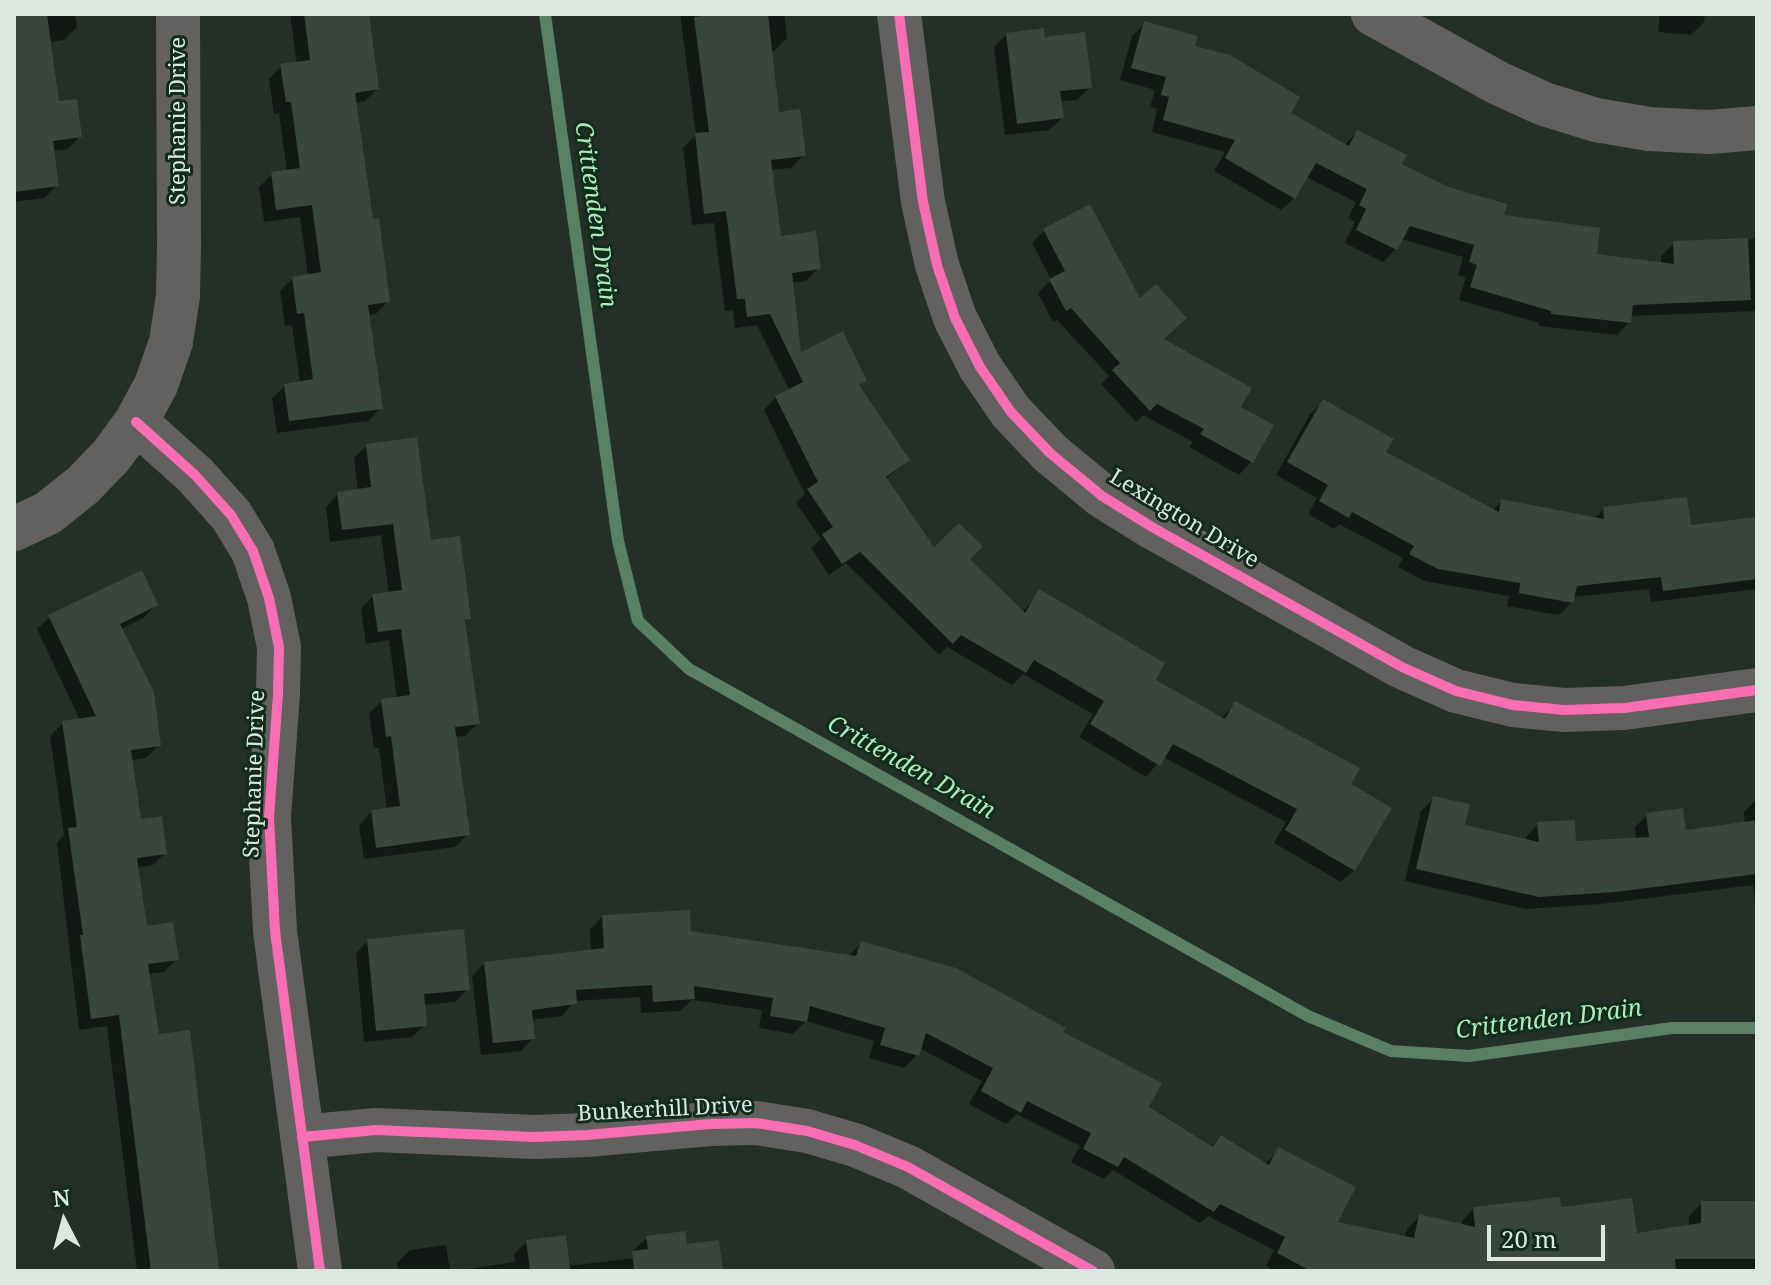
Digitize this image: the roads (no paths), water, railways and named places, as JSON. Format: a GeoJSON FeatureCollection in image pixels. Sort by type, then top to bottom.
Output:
{"type":"FeatureCollection","features":[{"type":"Feature","properties":{"kind":"street","name":"Stephanie Drive"},"geometry":{"type":"LineString","coordinates":[[178,14],[178,296],[171,342],[156,385],[136,422],[195,475],[231,515],[253,551],[269,598],[279,647],[277,723],[269,817],[270,868],[275,931],[320,1271]]}},
{"type":"Feature","properties":{"kind":"street","name":"Lexington Drive"},"geometry":{"type":"LineString","coordinates":[[899,14],[923,202],[937,265],[955,318],[980,367],[1011,412],[1050,453],[1102,496],[1402,667],[1456,691],[1513,705],[1564,710],[1624,708],[1757,690]]}},
{"type":"Feature","properties":{"kind":"street"},"geometry":{"type":"LineString","coordinates":[[1373,14],[1498,83],[1544,104],[1596,120],[1679,131],[1757,128]]}},
{"type":"Feature","properties":{"kind":"street"},"geometry":{"type":"LineString","coordinates":[[14,529],[48,513],[83,485],[111,456],[136,422]]}},
{"type":"Feature","properties":{"kind":"street","name":"Bunkerhill Drive"},"geometry":{"type":"LineString","coordinates":[[302,1137],[376,1130],[534,1137],[710,1124],[768,1125],[807,1131],[855,1145],[908,1167],[1035,1257],[1093,1271]]}},
{"type":"Feature","properties":{"kind":"waterway","name":"Crittenden Drain"},"geometry":{"type":"LineString","coordinates":[[545,14],[618,541],[638,621],[689,669],[1308,1016],[1391,1051],[1469,1056],[1672,1028],[1757,1028]]}}]}
